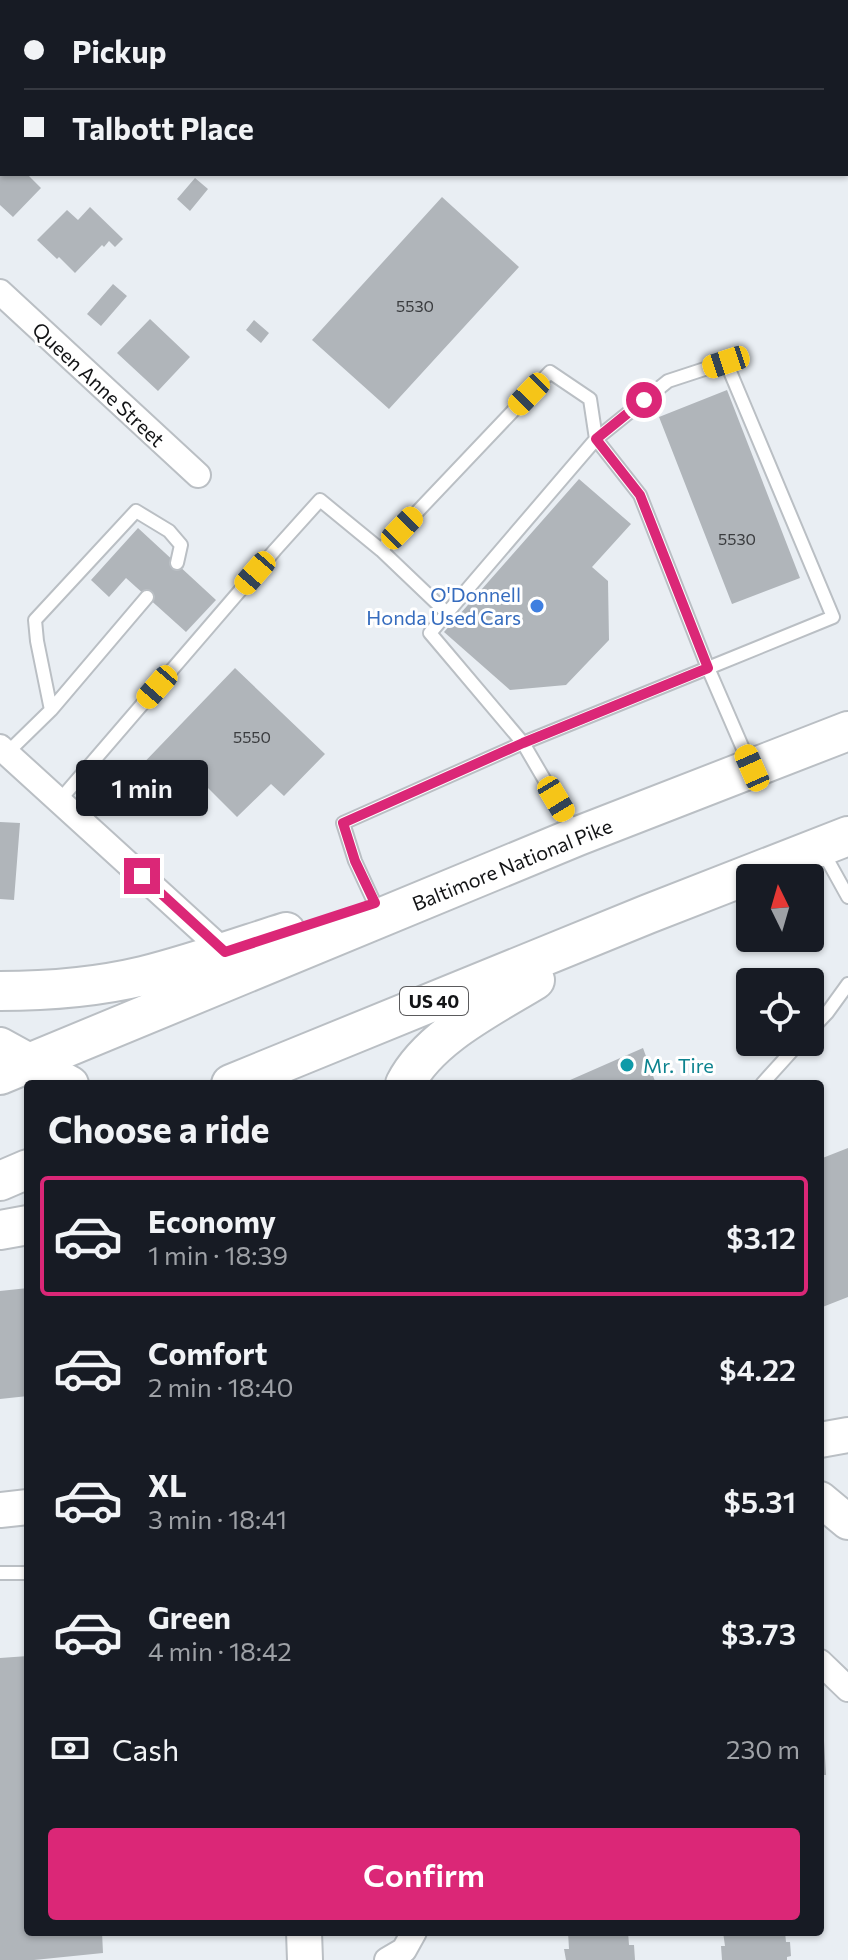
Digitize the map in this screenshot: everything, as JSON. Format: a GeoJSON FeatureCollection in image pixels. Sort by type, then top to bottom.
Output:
{"type":"FeatureCollection","features":[{"type":"Feature","properties":{"kind":"main road","name":"Baltimore National Pike"},"geometry":{"type":"LineString","coordinates":[[378,910],[848,731]]}},
{"type":"Feature","properties":{"kind":"main road","name":"US 40"},"geometry":{"type":"LineString","coordinates":[[241,1080],[637,918],[834,842]]}},
{"type":"Feature","properties":{"kind":"main road"},"geometry":{"type":"LineString","coordinates":[[0,991],[88,985],[141,976],[378,910]]}},
{"type":"Feature","properties":{"kind":"main road"},"geometry":{"type":"LineString","coordinates":[[10,1061],[378,910]]}},
{"type":"Feature","properties":{"kind":"main road"},"geometry":{"type":"LineString","coordinates":[[407,1080],[435,1046],[474,1017],[637,918]]}},
{"type":"Feature","properties":{"kind":"main road"},"geometry":{"type":"LineString","coordinates":[[0,1181],[24,1171]]}},
{"type":"Feature","properties":{"kind":"main road"},"geometry":{"type":"LineString","coordinates":[[0,1230],[24,1226]]}},
{"type":"Feature","properties":{"kind":"street","name":"Queen Anne Street"},"geometry":{"type":"LineString","coordinates":[[0,292],[198,475]]}},
{"type":"Feature","properties":{"kind":"street"},"geometry":{"type":"LineString","coordinates":[[4,750],[225,952]]}},
{"type":"Feature","properties":{"kind":"street"},"geometry":{"type":"LineString","coordinates":[[10,1061],[60,1080]]}},
{"type":"Feature","properties":{"kind":"street"},"geometry":{"type":"LineString","coordinates":[[824,1439],[848,1435]]}},
{"type":"Feature","properties":{"kind":"street"},"geometry":{"type":"LineString","coordinates":[[824,1502],[848,1522]]}},
{"type":"Feature","properties":{"kind":"street"},"geometry":{"type":"LineString","coordinates":[[0,1510],[24,1507]]}},
{"type":"Feature","properties":{"kind":"street"},"geometry":{"type":"LineString","coordinates":[[824,1666],[848,1689]]}},
{"type":"Feature","properties":{"kind":"street"},"geometry":{"type":"LineString","coordinates":[[304,1936],[305,1960]]}},
{"type":"Feature","properties":{"kind":"street"},"geometry":{"type":"LineString","coordinates":[[387,1960],[404,1950],[412,1936]]}},
{"type":"Feature","properties":{"kind":"lane"},"geometry":{"type":"LineString","coordinates":[[378,910],[355,861],[343,823],[523,743],[833,617],[726,362],[668,381],[596,439],[430,633],[523,743],[578,836]]}},
{"type":"Feature","properties":{"kind":"lane"},"geometry":{"type":"LineString","coordinates":[[381,550],[550,372],[590,399],[596,439],[640,495],[708,668],[752,768]]}},
{"type":"Feature","properties":{"kind":"lane"},"geometry":{"type":"LineString","coordinates":[[59,801],[320,500],[381,550],[447,613]]}},
{"type":"Feature","properties":{"kind":"lane"},"geometry":{"type":"LineString","coordinates":[[51,710],[35,620],[136,511],[169,531],[181,545],[177,563]]}},
{"type":"Feature","properties":{"kind":"lane"},"geometry":{"type":"LineString","coordinates":[[4,750],[51,710],[147,597]]}},
{"type":"Feature","properties":{"kind":"lane"},"geometry":{"type":"LineString","coordinates":[[834,842],[848,897]]}},
{"type":"Feature","properties":{"kind":"lane"},"geometry":{"type":"LineString","coordinates":[[824,1016],[848,984]]}},
{"type":"Feature","properties":{"kind":"lane"},"geometry":{"type":"LineString","coordinates":[[766,1080],[787,1056]]}},
{"type":"Feature","properties":{"kind":"lane"},"geometry":{"type":"LineString","coordinates":[[0,1573],[24,1573]]}},
{"type":"Feature","properties":{"kind":"building"},"geometry":{"type":"Polygon","coordinates":[[[0,176],[29,176],[41,188],[13,217],[0,205],[0,176]]]}},
{"type":"Feature","properties":{"kind":"building"},"geometry":{"type":"Polygon","coordinates":[[[195,178],[208,189],[190,211],[177,199],[195,178]]]}},
{"type":"Feature","properties":{"kind":"building"},"geometry":{"type":"Polygon","coordinates":[[[442,197],[519,267],[389,409],[312,340],[442,197]]]}},
{"type":"Feature","properties":{"kind":"building"},"geometry":{"type":"Polygon","coordinates":[[[90,207],[123,239],[115,247],[109,241],[104,247],[102,245],[75,273],[37,240],[67,210],[78,220],[90,207]]]}},
{"type":"Feature","properties":{"kind":"building"},"geometry":{"type":"Polygon","coordinates":[[[113,284],[127,296],[101,326],[87,314],[113,284]]]}},
{"type":"Feature","properties":{"kind":"building"},"geometry":{"type":"Polygon","coordinates":[[[150,319],[190,357],[158,391],[117,353],[150,319]]]}},
{"type":"Feature","properties":{"kind":"building"},"geometry":{"type":"Polygon","coordinates":[[[254,320],[269,333],[261,343],[246,330],[254,320]]]}},
{"type":"Feature","properties":{"kind":"building"},"geometry":{"type":"Polygon","coordinates":[[[727,390],[800,578],[732,604],[659,417],[727,390]]]}},
{"type":"Feature","properties":{"kind":"building","name":"O'Donnell Honda Used Cars"},"geometry":{"type":"Polygon","coordinates":[[[579,479],[631,524],[592,567],[608,581],[609,640],[566,685],[510,690],[444,632],[579,479]]]}},
{"type":"Feature","properties":{"kind":"building"},"geometry":{"type":"Polygon","coordinates":[[[138,528],[216,600],[186,632],[126,578],[109,597],[91,580],[138,528]]]}},
{"type":"Feature","properties":{"kind":"building"},"geometry":{"type":"Polygon","coordinates":[[[235,668],[325,754],[284,796],[271,784],[237,817],[197,777],[167,807],[133,774],[235,668]]]}},
{"type":"Feature","properties":{"kind":"building"},"geometry":{"type":"Polygon","coordinates":[[[0,822],[20,823],[14,900],[0,899],[0,822]]]}},
{"type":"Feature","properties":{"kind":"building","name":"Mr. Tire"},"geometry":{"type":"Polygon","coordinates":[[[643,1048],[655,1080],[570,1080],[643,1048]]]}},
{"type":"Feature","properties":{"kind":"building"},"geometry":{"type":"Polygon","coordinates":[[[848,1148],[848,1297],[824,1306],[824,1157],[848,1148]]]}},
{"type":"Feature","properties":{"kind":"building"},"geometry":{"type":"Polygon","coordinates":[[[24,1288],[24,1396],[0,1399],[0,1291],[24,1288]]]}},
{"type":"Feature","properties":{"kind":"building"},"geometry":{"type":"Polygon","coordinates":[[[24,1656],[24,1936],[102,1936],[103,1953],[0,1960],[0,1658],[24,1656]]]}},
{"type":"Feature","properties":{"kind":"building"},"geometry":{"type":"Polygon","coordinates":[[[568,1936],[628,1936],[629,1945],[634,1945],[635,1960],[566,1960],[564,1949],[569,1949],[568,1936]]]}},
{"type":"Feature","properties":{"kind":"building"},"geometry":{"type":"Polygon","coordinates":[[[724,1936],[785,1936],[786,1942],[790,1942],[791,1956],[787,1960],[722,1960],[721,1946],[725,1946],[724,1936]]]}},
{"type":"Feature","properties":{"kind":"place","name":"O'Donnell Honda Used Cars"},"geometry":{"type":"Point","coordinates":[537,606]}},
{"type":"Feature","properties":{"kind":"place","name":"Mr. Tire"},"geometry":{"type":"Point","coordinates":[627,1065]}},
{"type":"Feature","properties":{"kind":"route"},"geometry":{"type":"LineString","coordinates":[[142,876],[225,952],[375,903],[355,861],[343,823],[523,743],[708,668],[640,495],[596,439],[644,400]]}}]}
